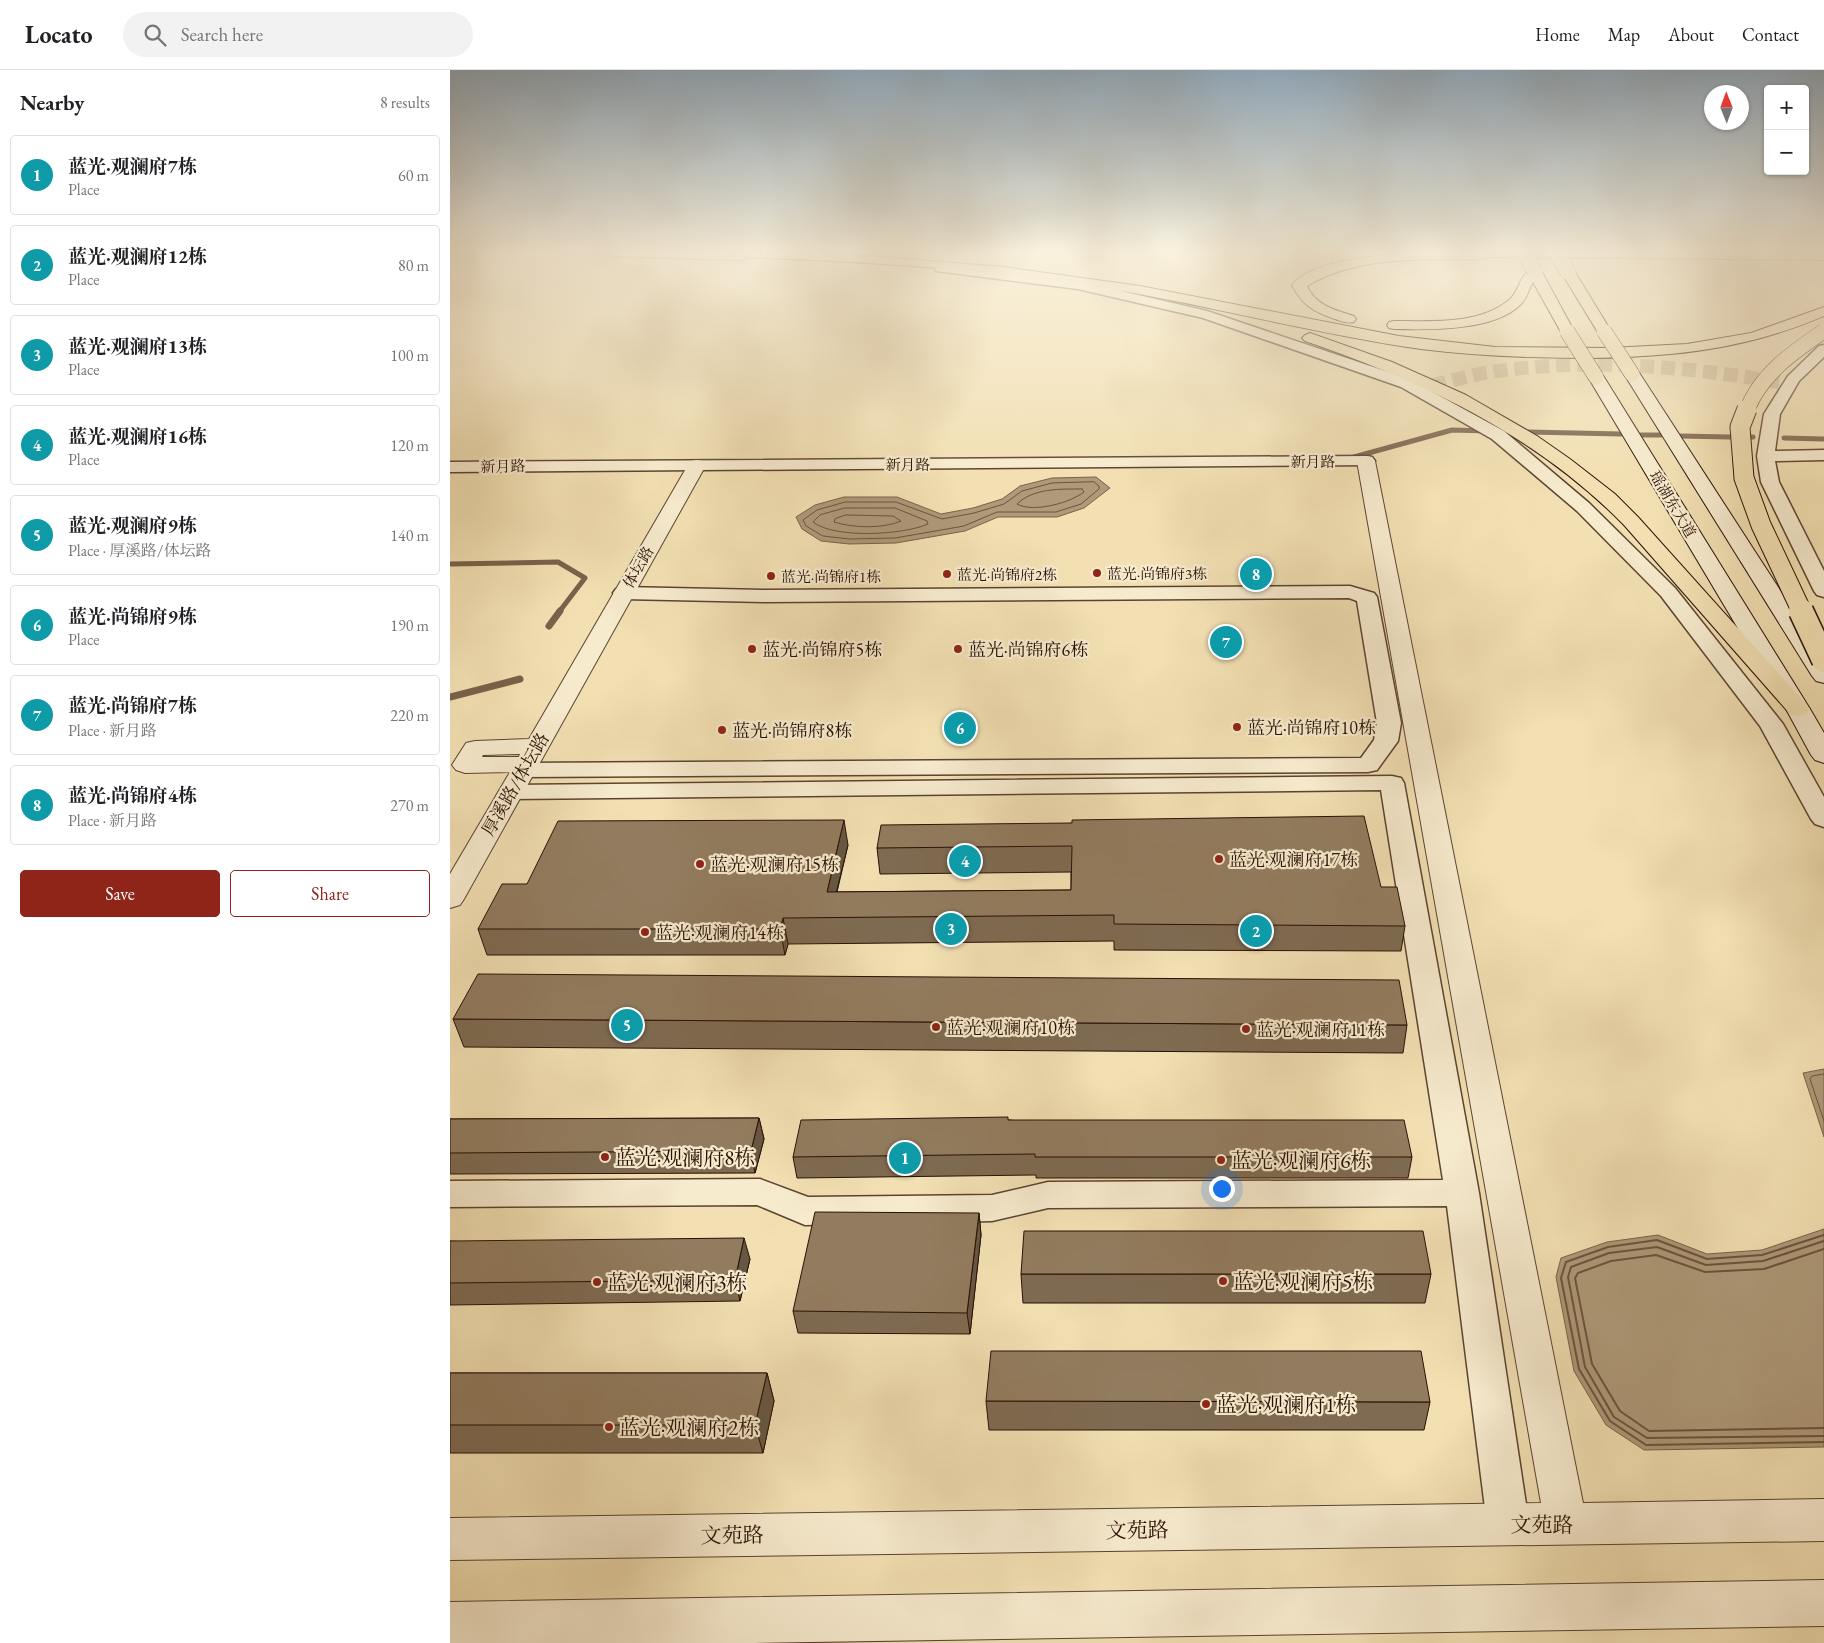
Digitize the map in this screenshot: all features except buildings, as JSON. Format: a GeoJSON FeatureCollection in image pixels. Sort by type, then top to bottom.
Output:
{"type":"FeatureCollection","features":[{"type":"Feature","properties":{"kind":"main road"},"geometry":{"type":"LineString","coordinates":[[1269,325],[1324,343],[1432,385],[1472,404],[1550,452],[1598,489],[1644,534],[1798,709]]}},
{"type":"Feature","properties":{"kind":"main road"},"geometry":{"type":"LineString","coordinates":[[1319,325],[1400,341],[1474,350],[1540,354],[1639,353],[1744,339],[1789,325]]}},
{"type":"Feature","properties":{"kind":"main road"},"geometry":{"type":"LineString","coordinates":[[1414,325],[1432,325]]}},
{"type":"Feature","properties":{"kind":"main road","name":"瑶湖东大道"},"geometry":{"type":"LineString","coordinates":[[1564,325],[1596,377]]}},
{"type":"Feature","properties":{"kind":"main road","name":"瑶湖东大道"},"geometry":{"type":"LineString","coordinates":[[1601,325],[1632,374]]}},
{"type":"Feature","properties":{"kind":"main road"},"geometry":{"type":"LineString","coordinates":[[1824,331],[1789,354],[1768,375],[1751,399],[1740,427],[1744,478],[1761,525],[1824,660]]}},
{"type":"Feature","properties":{"kind":"street"},"geometry":{"type":"LineString","coordinates":[[1237,325],[1407,384],[1498,435],[1583,507],[1668,592],[1771,724],[1824,819]]}},
{"type":"Feature","properties":{"kind":"street"},"geometry":{"type":"LineString","coordinates":[[1824,349],[1793,378],[1772,414],[1766,456],[1770,482],[1824,591]]}},
{"type":"Feature","properties":{"kind":"street","name":"瑶湖东大道"},"geometry":{"type":"LineString","coordinates":[[1632,374],[1824,676]]}},
{"type":"Feature","properties":{"kind":"street","name":"瑶湖东大道"},"geometry":{"type":"LineString","coordinates":[[1596,377],[1824,755]]}},
{"type":"Feature","properties":{"kind":"street"},"geometry":{"type":"LineString","coordinates":[[1407,384],[1432,385]]}},
{"type":"Feature","properties":{"kind":"street"},"geometry":{"type":"LineString","coordinates":[[1766,456],[1824,455]]}},
{"type":"Feature","properties":{"kind":"street"},"geometry":{"type":"LineString","coordinates":[[1366,461],[1566,1524]]}},
{"type":"Feature","properties":{"kind":"street","name":"新月路"},"geometry":{"type":"LineString","coordinates":[[450,467],[1366,461]]}},
{"type":"Feature","properties":{"kind":"street","name":"体坛路"},"geometry":{"type":"LineString","coordinates":[[585,661],[697,465]]}},
{"type":"Feature","properties":{"kind":"street"},"geometry":{"type":"LineString","coordinates":[[524,768],[1368,765],[1386,741],[1389,723],[1368,597],[1350,592],[766,596],[624,593]]}},
{"type":"Feature","properties":{"kind":"street","name":"厚溪路/体坛路"},"geometry":{"type":"LineString","coordinates":[[450,900],[585,661]]}},
{"type":"Feature","properties":{"kind":"street"},"geometry":{"type":"LineString","coordinates":[[524,768],[1392,783],[1462,1193],[1508,1524]]}},
{"type":"Feature","properties":{"kind":"street"},"geometry":{"type":"LineString","coordinates":[[450,1194],[760,1192],[805,1211],[992,1208],[1048,1195],[1462,1193]]}},
{"type":"Feature","properties":{"kind":"street","name":"文苑路"},"geometry":{"type":"LineString","coordinates":[[450,1539],[1824,1520]]}},
{"type":"Feature","properties":{"kind":"street"},"geometry":{"type":"LineString","coordinates":[[450,1625],[1824,1603]]}},
{"type":"Feature","properties":{"kind":"water"},"geometry":{"type":"Polygon","coordinates":[[[1096,477],[1110,488],[1084,508],[1057,517],[998,517],[965,531],[896,543],[849,544],[821,541],[802,529],[796,517],[815,505],[844,497],[897,497],[941,514],[973,508],[1002,499],[1020,486],[1052,478],[1096,477]]]}},
{"type":"Feature","properties":{"kind":"water"},"geometry":{"type":"Polygon","coordinates":[[[1824,1069],[1824,1137],[1803,1073],[1824,1069]]]}},
{"type":"Feature","properties":{"kind":"water"},"geometry":{"type":"Polygon","coordinates":[[[1824,1229],[1824,1447],[1644,1450],[1606,1425],[1574,1371],[1556,1277],[1561,1258],[1607,1242],[1658,1235],[1707,1254],[1762,1250],[1824,1229]]]}},
{"type":"Feature","properties":{"kind":"waterway"},"geometry":{"type":"LineString","coordinates":[[1354,457],[1452,430],[1488,431]]}},
{"type":"Feature","properties":{"kind":"waterway"},"geometry":{"type":"LineString","coordinates":[[1528,432],[1621,434]]}},
{"type":"Feature","properties":{"kind":"waterway"},"geometry":{"type":"LineString","coordinates":[[1641,435],[1661,435]]}},
{"type":"Feature","properties":{"kind":"waterway"},"geometry":{"type":"LineString","coordinates":[[1681,436],[1730,437]]}},
{"type":"Feature","properties":{"kind":"waterway"},"geometry":{"type":"LineString","coordinates":[[1784,438],[1824,439]]}},
{"type":"Feature","properties":{"kind":"waterway"},"geometry":{"type":"LineString","coordinates":[[450,564],[558,562],[585,578],[559,612]]}},
{"type":"Feature","properties":{"kind":"waterway"},"geometry":{"type":"LineString","coordinates":[[549,626],[560,611]]}},
{"type":"Feature","properties":{"kind":"waterway"},"geometry":{"type":"LineString","coordinates":[[450,697],[520,679]]}},
{"type":"Feature","properties":{"kind":"tunnel"},"geometry":{"type":"LineString","coordinates":[[1432,385],[1484,373],[1566,365],[1641,366],[1678,369],[1790,384]]}},
{"type":"Feature","properties":{"kind":"place","name":"蓝光·尚锦府3栋"},"geometry":{"type":"Point","coordinates":[1097,573]}},
{"type":"Feature","properties":{"kind":"place","name":"蓝光·尚锦府2栋"},"geometry":{"type":"Point","coordinates":[947,574]}},
{"type":"Feature","properties":{"kind":"place","name":"蓝光·尚锦府4栋"},"geometry":{"type":"Point","coordinates":[1256,574]}},
{"type":"Feature","properties":{"kind":"place","name":"蓝光·尚锦府1栋"},"geometry":{"type":"Point","coordinates":[771,576]}},
{"type":"Feature","properties":{"kind":"place","name":"蓝光·尚锦府7栋"},"geometry":{"type":"Point","coordinates":[1226,642]}},
{"type":"Feature","properties":{"kind":"place","name":"蓝光·尚锦府5栋"},"geometry":{"type":"Point","coordinates":[752,649]}},
{"type":"Feature","properties":{"kind":"place","name":"蓝光·尚锦府6栋"},"geometry":{"type":"Point","coordinates":[958,649]}},
{"type":"Feature","properties":{"kind":"place","name":"蓝光·尚锦府10栋"},"geometry":{"type":"Point","coordinates":[1237,727]}},
{"type":"Feature","properties":{"kind":"place","name":"蓝光·尚锦府9栋"},"geometry":{"type":"Point","coordinates":[960,728]}},
{"type":"Feature","properties":{"kind":"place","name":"蓝光·尚锦府8栋"},"geometry":{"type":"Point","coordinates":[722,730]}},
{"type":"Feature","properties":{"kind":"place","name":"蓝光·观澜府17栋"},"geometry":{"type":"Point","coordinates":[1219,859]}},
{"type":"Feature","properties":{"kind":"place","name":"蓝光·观澜府16栋"},"geometry":{"type":"Point","coordinates":[965,861]}},
{"type":"Feature","properties":{"kind":"place","name":"蓝光·观澜府15栋"},"geometry":{"type":"Point","coordinates":[700,864]}},
{"type":"Feature","properties":{"kind":"place","name":"蓝光·观澜府13栋"},"geometry":{"type":"Point","coordinates":[951,929]}},
{"type":"Feature","properties":{"kind":"place","name":"蓝光·观澜府12栋"},"geometry":{"type":"Point","coordinates":[1256,931]}},
{"type":"Feature","properties":{"kind":"place","name":"蓝光·观澜府14栋"},"geometry":{"type":"Point","coordinates":[645,932]}},
{"type":"Feature","properties":{"kind":"place","name":"蓝光·观澜府9栋"},"geometry":{"type":"Point","coordinates":[627,1025]}},
{"type":"Feature","properties":{"kind":"place","name":"蓝光·观澜府10栋"},"geometry":{"type":"Point","coordinates":[936,1027]}},
{"type":"Feature","properties":{"kind":"place","name":"蓝光·观澜府11栋"},"geometry":{"type":"Point","coordinates":[1246,1029]}},
{"type":"Feature","properties":{"kind":"place","name":"蓝光·观澜府8栋"},"geometry":{"type":"Point","coordinates":[605,1157]}},
{"type":"Feature","properties":{"kind":"place","name":"蓝光·观澜府7栋"},"geometry":{"type":"Point","coordinates":[905,1158]}},
{"type":"Feature","properties":{"kind":"place","name":"蓝光·观澜府6栋"},"geometry":{"type":"Point","coordinates":[1221,1160]}},
{"type":"Feature","properties":{"kind":"place","name":"蓝光·观澜府5栋"},"geometry":{"type":"Point","coordinates":[1223,1281]}},
{"type":"Feature","properties":{"kind":"place","name":"蓝光·观澜府3栋"},"geometry":{"type":"Point","coordinates":[597,1282]}},
{"type":"Feature","properties":{"kind":"place","name":"蓝光·观澜府1栋"},"geometry":{"type":"Point","coordinates":[1206,1404]}},
{"type":"Feature","properties":{"kind":"place","name":"蓝光·观澜府2栋"},"geometry":{"type":"Point","coordinates":[609,1427]}}]}
